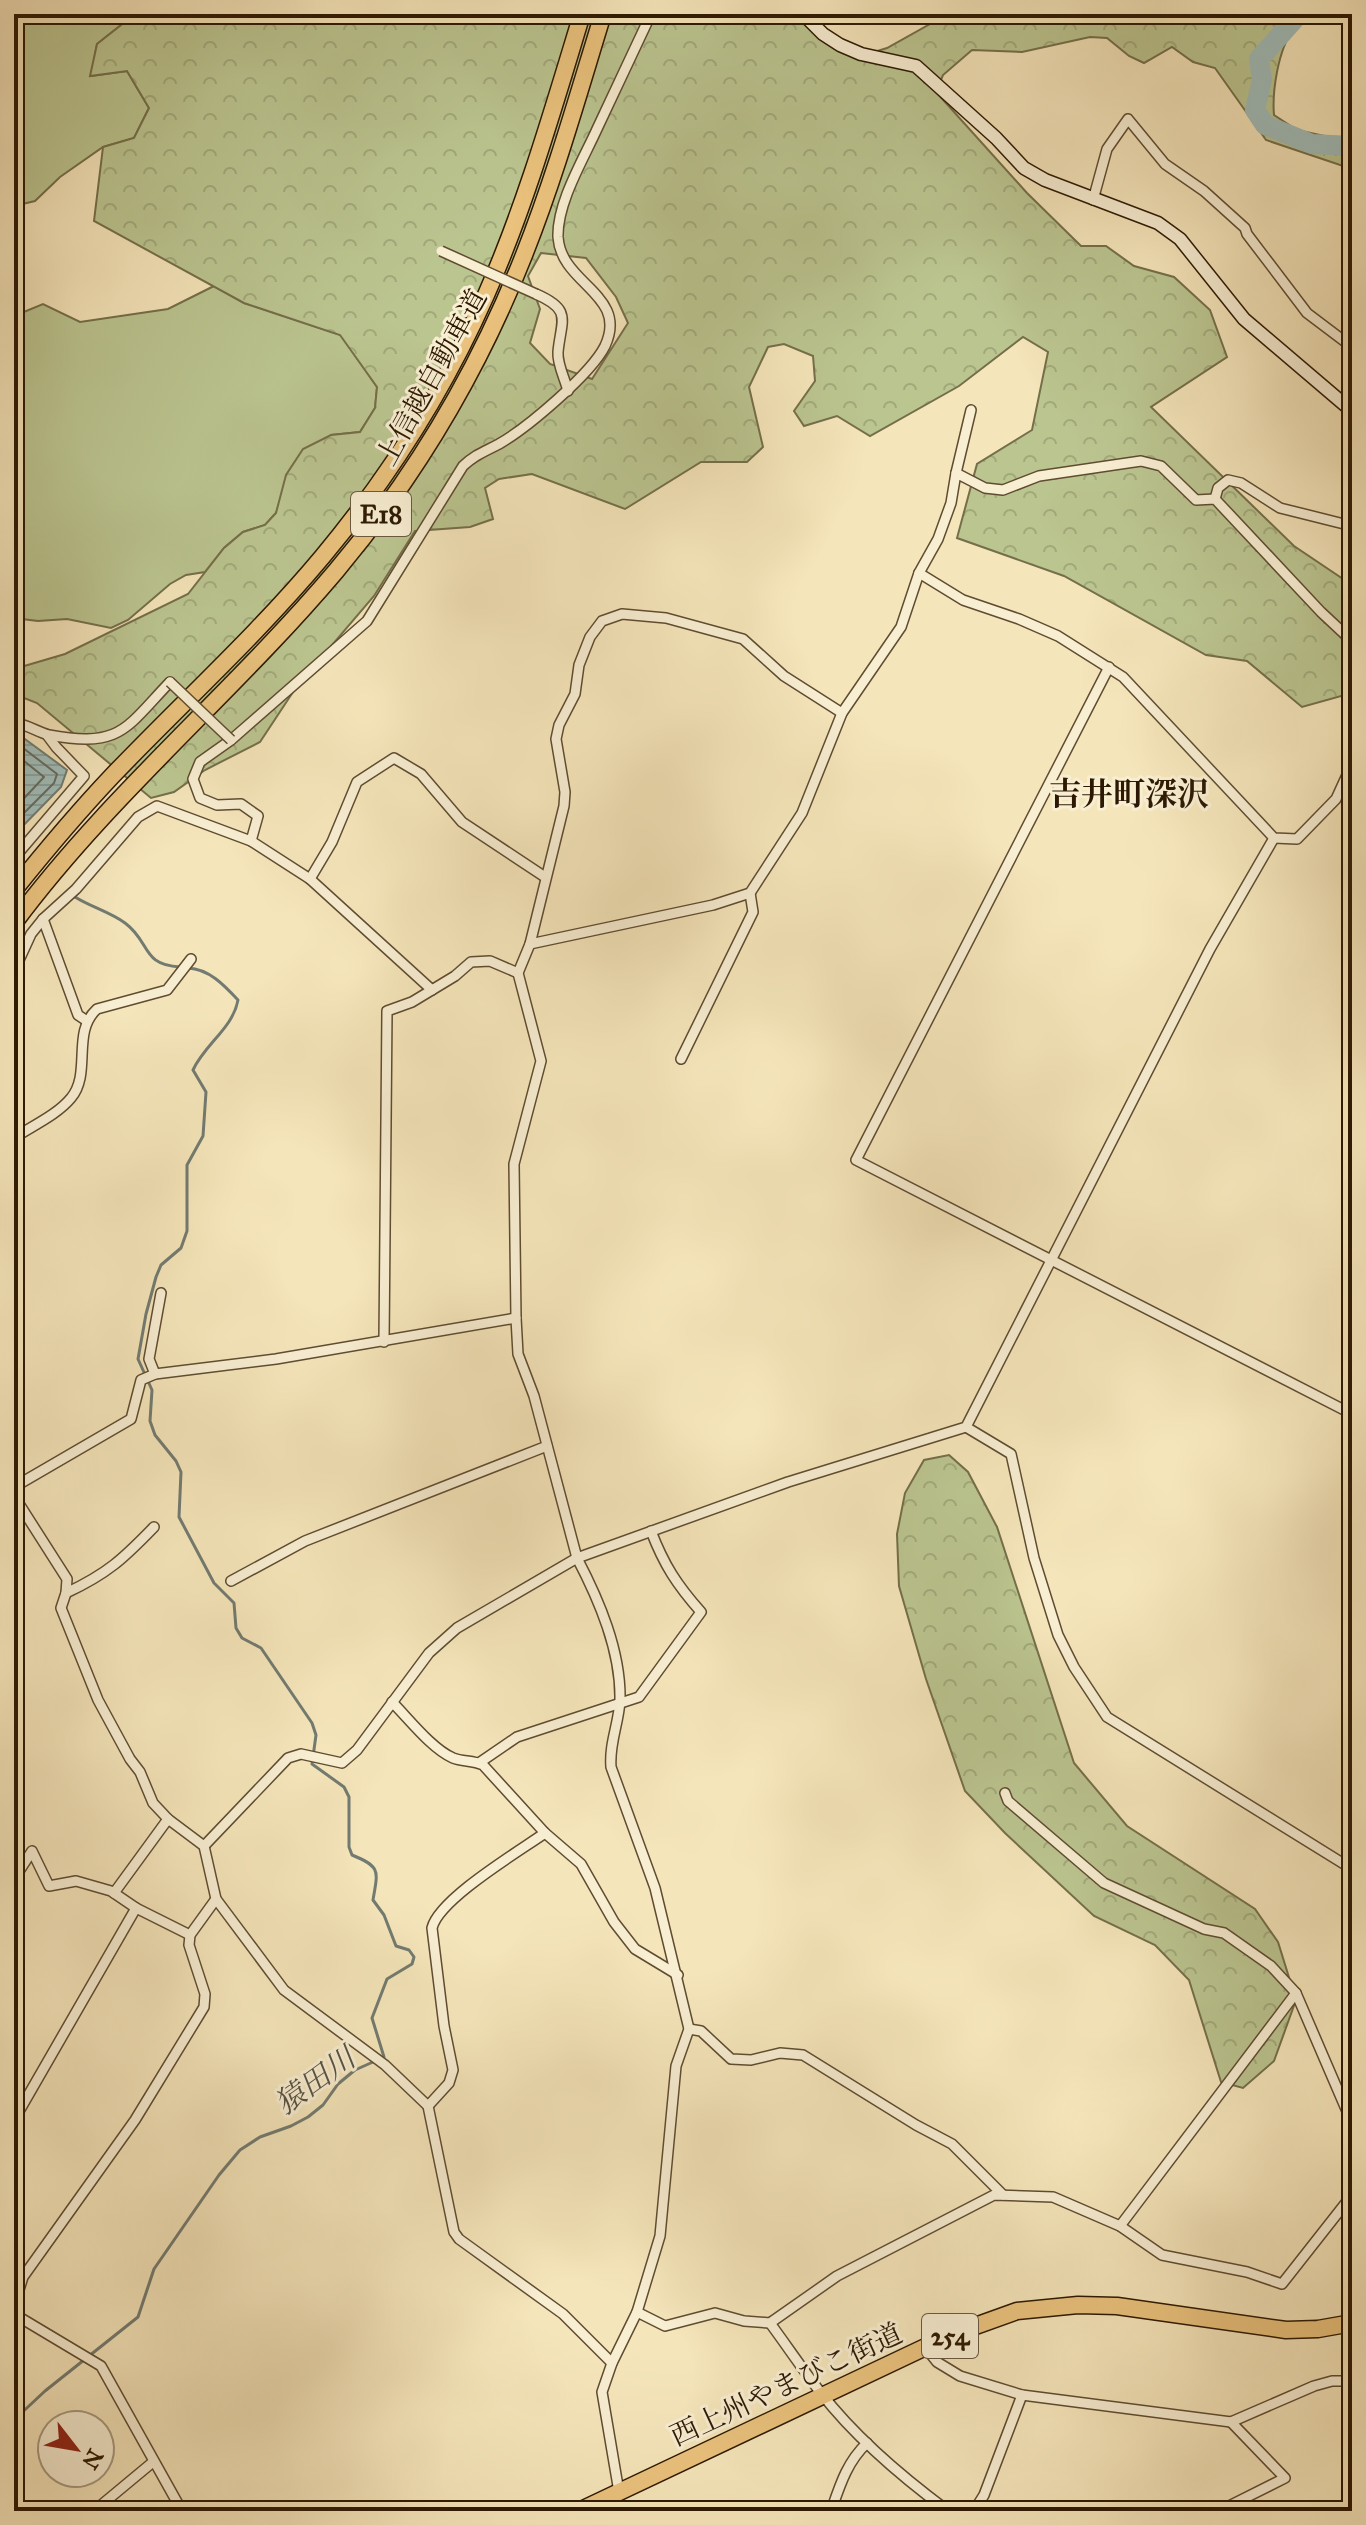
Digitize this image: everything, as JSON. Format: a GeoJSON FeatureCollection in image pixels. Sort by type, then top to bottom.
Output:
{"type":"FeatureCollection","features":[{"type":"Feature","properties":{"kind":"highway","name":"上信越自動車道"},"geometry":{"type":"LineString","coordinates":[[14,890],[81,809],[289,595],[390,466],[439,386],[485,297],[524,199],[582,14]]}},
{"type":"Feature","properties":{"kind":"highway","name":"上信越自動車道"},"geometry":{"type":"LineString","coordinates":[[14,923],[94,826],[304,607],[369,530],[429,443],[482,349],[523,256],[561,151],[603,14]]}},
{"type":"Feature","properties":{"kind":"highway","name":"西上州やまびこ街道"},"geometry":{"type":"LineString","coordinates":[[588,2509],[953,2334],[1017,2311],[1078,2305],[1117,2306],[1286,2330],[1352,2323]]}},
{"type":"Feature","properties":{"kind":"street"},"geometry":{"type":"LineString","coordinates":[[251,841],[258,816],[241,804],[217,805],[200,798],[193,779],[200,762],[231,740],[367,621],[463,466],[477,453],[499,444],[568,391],[605,346],[610,327],[609,309],[566,262],[558,237],[569,190],[651,14]]}},
{"type":"Feature","properties":{"kind":"street"},"geometry":{"type":"LineString","coordinates":[[803,14],[823,34],[840,45],[861,54],[916,66],[1024,168],[1093,200],[1158,223],[1180,239],[1244,319],[1352,411]]}},
{"type":"Feature","properties":{"kind":"street"},"geometry":{"type":"LineString","coordinates":[[1093,200],[1107,149],[1128,119],[1165,164],[1204,191],[1245,228],[1307,313],[1352,347]]}},
{"type":"Feature","properties":{"kind":"street"},"geometry":{"type":"LineString","coordinates":[[441,251],[553,301],[560,310],[564,324],[558,355],[568,391]]}},
{"type":"Feature","properties":{"kind":"street"},"geometry":{"type":"LineString","coordinates":[[530,944],[713,905],[750,893],[802,813],[842,713],[901,627],[919,573],[938,539],[951,503],[971,410]]}},
{"type":"Feature","properties":{"kind":"street"},"geometry":{"type":"LineString","coordinates":[[956,473],[985,488],[1003,490],[1039,476],[1141,461],[1161,466],[1196,500],[1215,499],[1352,641]]}},
{"type":"Feature","properties":{"kind":"street"},"geometry":{"type":"LineString","coordinates":[[1215,499],[1218,488],[1228,480],[1241,483],[1280,508],[1352,526]]}},
{"type":"Feature","properties":{"kind":"street"},"geometry":{"type":"LineString","coordinates":[[919,573],[963,600],[1058,636],[1109,667],[1151,705],[1274,838],[1297,839],[1336,799],[1352,764]]}},
{"type":"Feature","properties":{"kind":"street"},"geometry":{"type":"LineString","coordinates":[[619,2492],[602,2392],[612,2363],[637,2312],[660,2236],[676,2066],[689,2029],[655,1888],[611,1767],[609,1750],[620,1703],[616,1657],[577,1558],[534,1396],[518,1354],[514,1164],[541,1061],[518,973],[530,944],[564,806],[565,792],[556,739],[559,725],[575,694],[579,665],[590,637],[602,621],[622,614],[666,618],[743,639],[784,676],[842,713]]}},
{"type":"Feature","properties":{"kind":"street"},"geometry":{"type":"LineString","coordinates":[[1109,667],[856,1160],[1352,1414]]}},
{"type":"Feature","properties":{"kind":"street"},"geometry":{"type":"LineString","coordinates":[[14,723],[47,735],[101,739],[121,734],[170,682],[231,740]]}},
{"type":"Feature","properties":{"kind":"street"},"geometry":{"type":"LineString","coordinates":[[14,858],[84,776],[47,735]]}},
{"type":"Feature","properties":{"kind":"street"},"geometry":{"type":"LineString","coordinates":[[310,879],[332,842],[357,782],[394,758],[421,774],[462,822],[545,877]]}},
{"type":"Feature","properties":{"kind":"street"},"geometry":{"type":"LineString","coordinates":[[14,971],[31,934],[43,919],[76,889],[138,817],[157,806],[251,841],[310,879],[432,990]]}},
{"type":"Feature","properties":{"kind":"street"},"geometry":{"type":"LineString","coordinates":[[204,1846],[288,1758],[301,1754],[342,1763],[357,1750],[429,1653],[457,1628],[577,1558],[788,1482],[966,1427],[1210,949],[1274,838]]}},
{"type":"Feature","properties":{"kind":"street"},"geometry":{"type":"LineString","coordinates":[[681,1059],[753,912],[750,893]]}},
{"type":"Feature","properties":{"kind":"street"},"geometry":{"type":"LineString","coordinates":[[43,919],[78,1015],[87,1021]]}},
{"type":"Feature","properties":{"kind":"street"},"geometry":{"type":"LineString","coordinates":[[14,1138],[72,1097],[79,1083],[84,1027],[97,1009],[167,990],[191,959]]}},
{"type":"Feature","properties":{"kind":"street"},"geometry":{"type":"LineString","coordinates":[[384,1342],[387,1011],[412,1002],[471,962],[490,961],[518,973]]}},
{"type":"Feature","properties":{"kind":"street"},"geometry":{"type":"LineString","coordinates":[[155,1374],[149,1359],[161,1293]]}},
{"type":"Feature","properties":{"kind":"street"},"geometry":{"type":"LineString","coordinates":[[14,1487],[131,1419],[141,1380],[155,1374],[276,1359],[516,1318]]}},
{"type":"Feature","properties":{"kind":"street"},"geometry":{"type":"LineString","coordinates":[[966,1427],[1011,1454],[1034,1558],[1058,1635],[1074,1667],[1107,1717],[1352,1869]]}},
{"type":"Feature","properties":{"kind":"street"},"geometry":{"type":"LineString","coordinates":[[231,1581],[305,1541],[547,1446]]}},
{"type":"Feature","properties":{"kind":"street"},"geometry":{"type":"LineString","coordinates":[[14,1496],[67,1579],[61,1608],[98,1700],[140,1772],[153,1803],[168,1819],[204,1846],[216,1899],[284,1990],[385,2065],[428,2106],[454,2232],[459,2239],[563,2314],[612,2363]]}},
{"type":"Feature","properties":{"kind":"street"},"geometry":{"type":"LineString","coordinates":[[66,1593],[92,1581],[118,1563],[154,1527]]}},
{"type":"Feature","properties":{"kind":"street"},"geometry":{"type":"LineString","coordinates":[[479,1763],[517,1737],[639,1697],[701,1612],[680,1589],[663,1563],[651,1531]]}},
{"type":"Feature","properties":{"kind":"street"},"geometry":{"type":"LineString","coordinates":[[392,1702],[440,1750],[455,1759],[479,1763],[545,1833],[581,1864],[614,1922],[635,1949],[678,1975]]}},
{"type":"Feature","properties":{"kind":"street"},"geometry":{"type":"LineString","coordinates":[[1005,1793],[1008,1801],[1104,1883],[1204,1929],[1224,1933],[1271,1966],[1296,1993],[1352,2123]]}},
{"type":"Feature","properties":{"kind":"street"},"geometry":{"type":"LineString","coordinates":[[114,1893],[168,1819]]}},
{"type":"Feature","properties":{"kind":"street"},"geometry":{"type":"LineString","coordinates":[[428,2106],[449,2083],[453,2070],[432,1928],[435,1918],[454,1897],[545,1833]]}},
{"type":"Feature","properties":{"kind":"street"},"geometry":{"type":"LineString","coordinates":[[14,1879],[32,1851],[49,1886],[76,1881],[114,1893],[136,1908],[190,1935]]}},
{"type":"Feature","properties":{"kind":"street"},"geometry":{"type":"LineString","coordinates":[[14,2306],[23,2277],[135,2120],[204,2007],[205,1994],[189,1945],[190,1935],[216,1899]]}},
{"type":"Feature","properties":{"kind":"street"},"geometry":{"type":"LineString","coordinates":[[14,2120],[136,1908]]}},
{"type":"Feature","properties":{"kind":"street"},"geometry":{"type":"LineString","coordinates":[[1120,2226],[1296,1993]]}},
{"type":"Feature","properties":{"kind":"street"},"geometry":{"type":"LineString","coordinates":[[689,2029],[701,2031],[731,2059],[751,2060],[780,2053],[803,2055],[952,2144],[1003,2195]]}},
{"type":"Feature","properties":{"kind":"street"},"geometry":{"type":"LineString","coordinates":[[637,2312],[665,2326],[715,2313],[744,2321],[770,2323],[837,2276],[994,2195],[1053,2197],[1120,2226],[1162,2255],[1247,2272],[1282,2284],[1352,2195]]}},
{"type":"Feature","properties":{"kind":"street"},"geometry":{"type":"LineString","coordinates":[[14,2314],[101,2366],[182,2511]]}},
{"type":"Feature","properties":{"kind":"street"},"geometry":{"type":"LineString","coordinates":[[770,2323],[822,2395],[867,2443],[913,2485],[948,2511]]}},
{"type":"Feature","properties":{"kind":"street"},"geometry":{"type":"LineString","coordinates":[[925,2347],[937,2362],[960,2376],[1022,2395],[1231,2422],[1314,2386],[1332,2381],[1352,2381]]}},
{"type":"Feature","properties":{"kind":"street"},"geometry":{"type":"LineString","coordinates":[[974,2511],[984,2495],[1022,2395]]}},
{"type":"Feature","properties":{"kind":"street"},"geometry":{"type":"LineString","coordinates":[[1219,2511],[1285,2478],[1231,2422]]}},
{"type":"Feature","properties":{"kind":"street"},"geometry":{"type":"LineString","coordinates":[[831,2511],[843,2476],[855,2455],[867,2443]]}},
{"type":"Feature","properties":{"kind":"street"},"geometry":{"type":"LineString","coordinates":[[94,2511],[153,2462]]}},
{"type":"Feature","properties":{"kind":"green space"},"geometry":{"type":"Polygon","coordinates":[[[14,14],[135,14],[97,44],[91,76],[127,71],[149,108],[134,138],[103,147],[60,177],[35,201],[14,206],[14,14]]]}},
{"type":"Feature","properties":{"kind":"green space"},"geometry":{"type":"Polygon","coordinates":[[[135,14],[791,14],[855,58],[887,48],[948,14],[1320,14],[1293,30],[1283,48],[1277,71],[1274,115],[1297,130],[1338,139],[1352,131],[1352,166],[1346,167],[1266,140],[1215,68],[1193,62],[1172,47],[1144,63],[1129,56],[1107,38],[1090,37],[1022,52],[972,50],[943,75],[936,92],[1027,193],[1081,246],[1106,246],[1134,266],[1174,277],[1210,310],[1227,357],[1151,407],[1294,546],[1352,585],[1352,693],[1302,707],[1247,661],[1206,655],[1064,576],[957,538],[977,464],[1032,430],[1048,352],[1023,337],[959,386],[870,436],[837,416],[804,426],[794,411],[815,381],[813,356],[784,344],[768,347],[749,387],[763,447],[747,462],[701,462],[625,509],[532,474],[499,479],[485,488],[493,519],[470,527],[415,531],[374,596],[297,686],[260,742],[205,770],[174,792],[151,798],[37,703],[14,694],[14,669],[65,654],[188,594],[224,548],[243,532],[265,525],[276,513],[286,475],[303,449],[331,435],[360,432],[375,408],[377,387],[340,335],[244,303],[94,221],[103,147],[134,138],[149,108],[127,71],[90,76],[97,44],[135,14]],[[541,253],[528,276],[540,309],[530,343],[550,364],[592,379],[628,323],[616,297],[586,258],[541,253]]]}},
{"type":"Feature","properties":{"kind":"green space"},"geometry":{"type":"Polygon","coordinates":[[[214,286],[244,303],[341,335],[377,387],[375,408],[360,432],[331,435],[265,525],[243,532],[224,548],[205,572],[186,575],[170,584],[128,620],[111,628],[67,619],[38,621],[14,618],[14,316],[43,304],[80,322],[168,309],[214,286]]]}},
{"type":"Feature","properties":{"kind":"green space"},"geometry":{"type":"Polygon","coordinates":[[[949,1455],[968,1472],[997,1527],[1074,1763],[1127,1826],[1255,1909],[1278,1942],[1296,2000],[1274,2061],[1243,2088],[1221,2082],[1189,1980],[1155,1945],[1094,1916],[965,1791],[926,1679],[899,1586],[897,1534],[905,1493],[924,1460],[949,1455]]]}},
{"type":"Feature","properties":{"kind":"water"},"geometry":{"type":"Polygon","coordinates":[[[14,734],[67,770],[61,787],[14,835],[14,734]]]}},
{"type":"Feature","properties":{"kind":"waterway"},"geometry":{"type":"LineString","coordinates":[[1299,14],[1259,59],[1262,80],[1255,110],[1265,125],[1312,144],[1352,146]]}},
{"type":"Feature","properties":{"kind":"waterway"},"geometry":{"type":"LineString","coordinates":[[75,897],[125,923],[159,962],[180,967]]}},
{"type":"Feature","properties":{"kind":"waterway","name":"猿田川"},"geometry":{"type":"LineString","coordinates":[[188,968],[209,975],[238,1000],[231,1019],[193,1070],[206,1092],[203,1136],[187,1165],[187,1231],[181,1248],[161,1265],[156,1277],[138,1359],[152,1390],[150,1421],[155,1435],[181,1472],[179,1517],[214,1583],[234,1603],[236,1628],[242,1638],[261,1648],[312,1723],[316,1735],[312,1764],[344,1787],[349,1797],[349,1847],[352,1855],[373,1867],[376,1876],[373,1900],[384,1915],[396,1946],[409,1950],[414,1957],[412,1964],[387,1979],[372,2018],[384,2057],[380,2059]]}},
{"type":"Feature","properties":{"kind":"waterway","name":"猿田川"},"geometry":{"type":"LineString","coordinates":[[14,2420],[45,2391],[138,2317],[154,2269],[240,2150],[260,2137],[308,2117],[323,2105],[338,2084],[355,2070],[373,2062]]}},
{"type":"Feature","properties":{"kind":"district","name":"吉井町深沢"},"geometry":{"type":"Point","coordinates":[1129,794]}}]}
